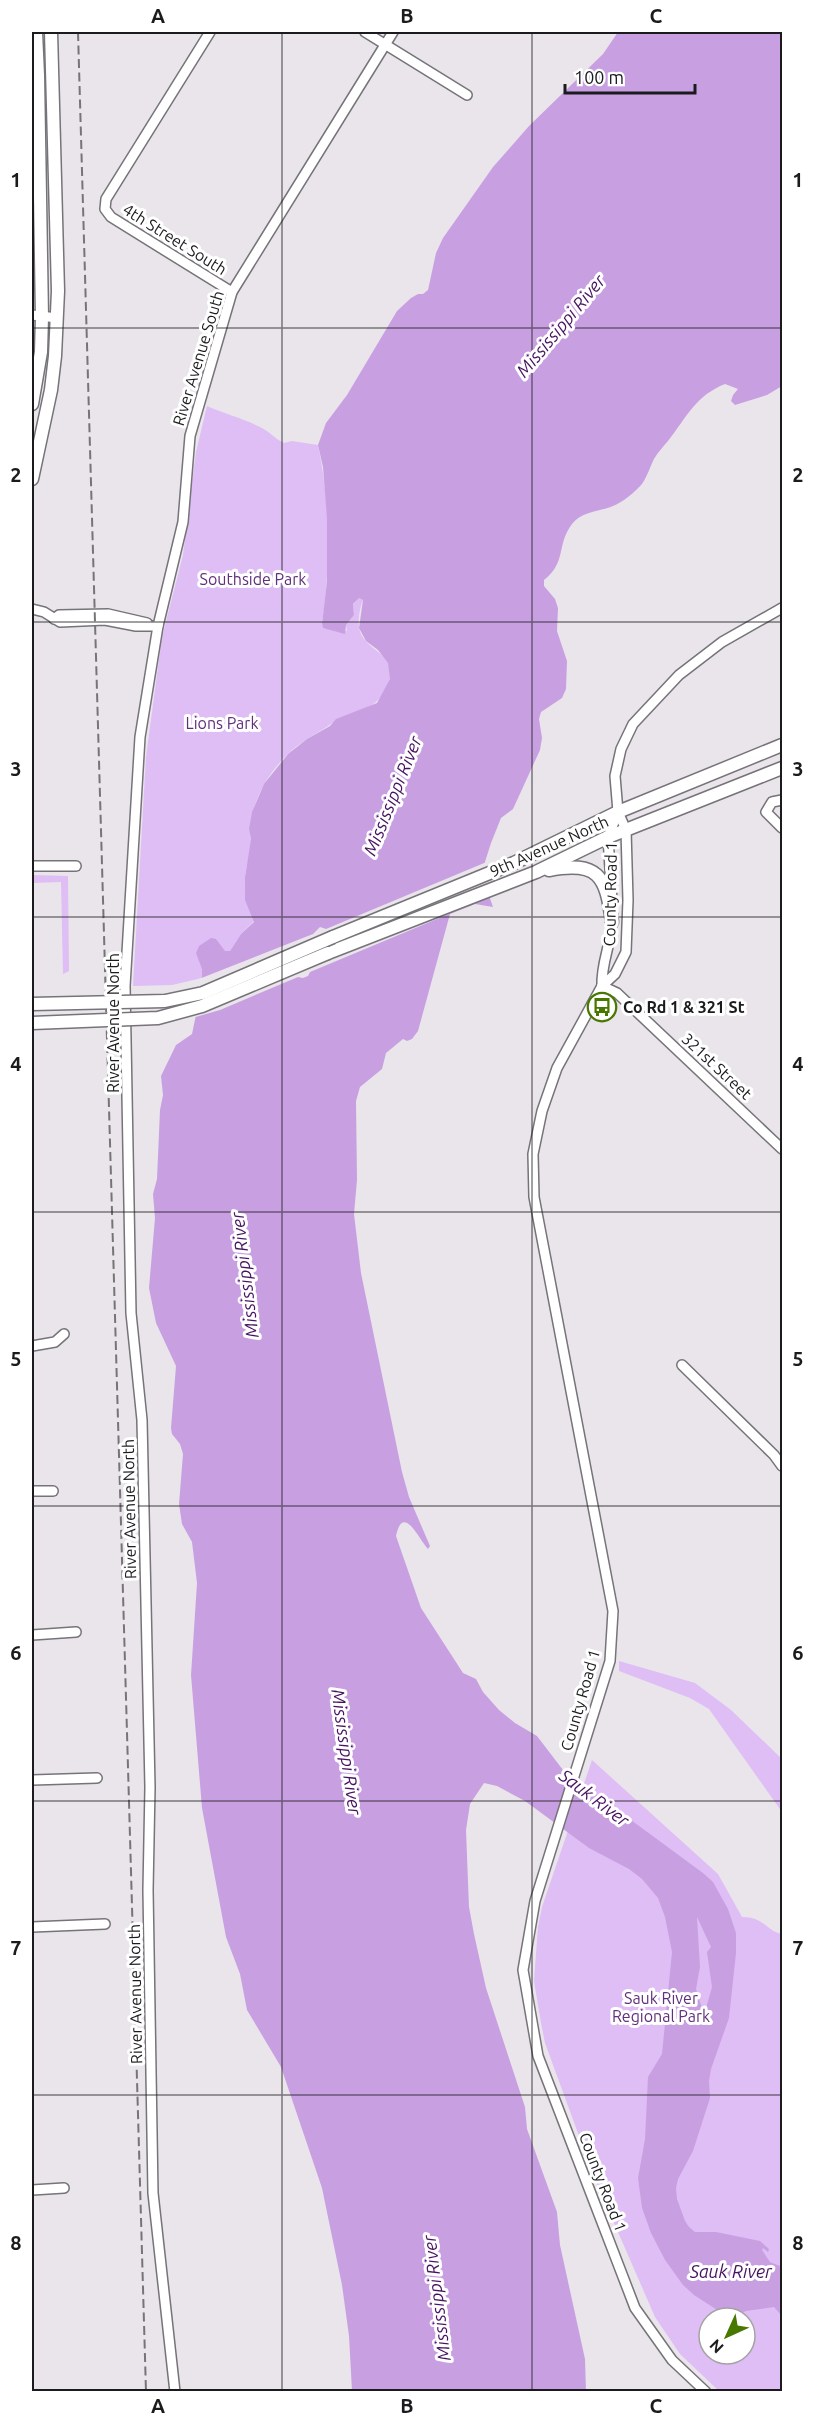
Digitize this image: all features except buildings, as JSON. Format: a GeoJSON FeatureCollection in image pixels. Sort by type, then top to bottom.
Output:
{"type":"FeatureCollection","features":[{"type":"Feature","properties":{"kind":"main road"},"geometry":{"type":"LineString","coordinates":[[32,404],[41,352],[37,316],[36,32]]}},
{"type":"Feature","properties":{"kind":"main road"},"geometry":{"type":"LineString","coordinates":[[32,479],[33,465],[51,390],[57,318],[58,267],[51,32]]}},
{"type":"Feature","properties":{"kind":"main road","name":"9th Avenue North"},"geometry":{"type":"LineString","coordinates":[[32,1004],[165,1001],[194,995],[513,863],[618,812],[783,745]]}},
{"type":"Feature","properties":{"kind":"main road","name":"9th Avenue North"},"geometry":{"type":"LineString","coordinates":[[32,1023],[158,1018],[202,1006],[328,953],[536,872],[608,837],[783,768]]}},
{"type":"Feature","properties":{"kind":"main road"},"geometry":{"type":"LineString","coordinates":[[536,872],[586,867],[596,873],[604,884],[612,922]]}},
{"type":"Feature","properties":{"kind":"street","name":"4th Street South"},"geometry":{"type":"LineString","coordinates":[[210,32],[106,200],[105,209],[111,217],[232,292]]}},
{"type":"Feature","properties":{"kind":"street"},"geometry":{"type":"LineString","coordinates":[[365,32],[467,95]]}},
{"type":"Feature","properties":{"kind":"street","name":"River Avenue South"},"geometry":{"type":"LineString","coordinates":[[158,626],[183,522],[190,436],[232,292],[393,32]]}},
{"type":"Feature","properties":{"kind":"street"},"geometry":{"type":"LineString","coordinates":[[37,316],[57,318]]}},
{"type":"Feature","properties":{"kind":"street"},"geometry":{"type":"LineString","coordinates":[[626,830],[618,812],[615,776],[621,749],[633,724],[679,675],[722,642],[783,608]]}},
{"type":"Feature","properties":{"kind":"street"},"geometry":{"type":"LineString","coordinates":[[32,609],[44,612],[54,619],[59,615],[108,614],[158,626]]}},
{"type":"Feature","properties":{"kind":"street","name":"River Avenue North"},"geometry":{"type":"LineString","coordinates":[[158,626],[140,737],[125,987],[131,1314],[142,1420],[150,1787],[148,1890],[153,2193],[175,2391]]}},
{"type":"Feature","properties":{"kind":"street"},"geometry":{"type":"LineString","coordinates":[[783,800],[772,802],[766,812],[783,828]]}},
{"type":"Feature","properties":{"kind":"street"},"geometry":{"type":"LineString","coordinates":[[608,837],[618,812]]}},
{"type":"Feature","properties":{"kind":"street","name":"County Road 1"},"geometry":{"type":"LineString","coordinates":[[626,830],[628,900],[626,952],[615,974],[602,986],[557,1068],[542,1111],[533,1154],[534,1197],[613,1611],[610,1661],[535,1901],[523,1970],[538,2056],[635,2308],[672,2360],[706,2391]]}},
{"type":"Feature","properties":{"kind":"street","name":"County Road 1"},"geometry":{"type":"LineString","coordinates":[[602,986],[602,969],[610,946],[612,922],[608,837]]}},
{"type":"Feature","properties":{"kind":"street"},"geometry":{"type":"LineString","coordinates":[[32,866],[76,866]]}},
{"type":"Feature","properties":{"kind":"street","name":"321st Street"},"geometry":{"type":"LineString","coordinates":[[602,986],[618,993],[783,1149]]}},
{"type":"Feature","properties":{"kind":"street"},"geometry":{"type":"LineString","coordinates":[[32,1346],[55,1342],[64,1334]]}},
{"type":"Feature","properties":{"kind":"street"},"geometry":{"type":"LineString","coordinates":[[682,1365],[774,1455],[783,1467]]}},
{"type":"Feature","properties":{"kind":"street"},"geometry":{"type":"LineString","coordinates":[[32,1491],[53,1491]]}},
{"type":"Feature","properties":{"kind":"street"},"geometry":{"type":"LineString","coordinates":[[32,1635],[76,1632]]}},
{"type":"Feature","properties":{"kind":"street"},"geometry":{"type":"LineString","coordinates":[[32,1780],[98,1778]]}},
{"type":"Feature","properties":{"kind":"street"},"geometry":{"type":"LineString","coordinates":[[32,1927],[105,1924]]}},
{"type":"Feature","properties":{"kind":"street"},"geometry":{"type":"LineString","coordinates":[[32,2190],[64,2188]]}},
{"type":"Feature","properties":{"kind":"green space"},"geometry":{"type":"Polygon","coordinates":[[[207,406],[260,427],[284,443],[292,441],[318,445],[325,489],[328,534],[323,628],[347,631],[346,625],[354,615],[353,605],[359,597],[363,600],[359,618],[360,632],[388,663],[391,669],[390,678],[387,688],[375,702],[360,711],[338,719],[297,746],[280,762],[266,782],[252,815],[251,841],[245,874],[246,895],[254,921],[241,934],[230,951],[225,951],[202,968],[202,978],[172,985],[133,986],[146,757],[162,637],[183,555],[196,452],[207,406]]]}},
{"type":"Feature","properties":{"kind":"green space"},"geometry":{"type":"Polygon","coordinates":[[[32,875],[68,876],[69,971],[63,974],[61,882],[32,883],[32,875]]]}},
{"type":"Feature","properties":{"kind":"green space"},"geometry":{"type":"Polygon","coordinates":[[[619,1661],[695,1683],[731,1710],[782,1759],[782,1812],[709,1709],[690,1698],[619,1671],[619,1661]]]}},
{"type":"Feature","properties":{"kind":"green space","name":"Sauk River Regional Park"},"geometry":{"type":"Polygon","coordinates":[[[592,1760],[718,1874],[742,1917],[756,1919],[782,1934],[782,2391],[719,2391],[680,2354],[655,2317],[594,2177],[545,2043],[534,1981],[538,1927],[542,1907],[592,1760]]]}},
{"type":"Feature","properties":{"kind":"water"},"geometry":{"type":"Polygon","coordinates":[[[618,32],[782,32],[782,386],[767,395],[735,405],[731,401],[738,389],[725,384],[706,395],[692,408],[657,454],[642,484],[629,497],[608,508],[586,514],[576,520],[567,532],[556,567],[544,580],[544,586],[555,599],[558,608],[557,631],[567,661],[566,689],[562,698],[541,712],[539,719],[542,738],[540,750],[513,809],[501,818],[491,843],[484,865],[486,887],[493,907],[475,904],[450,914],[418,1031],[412,1039],[407,1041],[403,1039],[386,1053],[382,1069],[360,1087],[356,1101],[357,1180],[354,1214],[361,1273],[402,1472],[409,1497],[430,1546],[428,1549],[407,1523],[399,1526],[396,1536],[421,1608],[463,1673],[476,1679],[483,1692],[499,1710],[537,1736],[563,1770],[703,1873],[713,1882],[728,1909],[736,1933],[729,2018],[711,2069],[710,2098],[693,2151],[678,2179],[677,2199],[685,2221],[695,2232],[716,2232],[760,2241],[769,2249],[768,2252],[763,2248],[762,2250],[770,2262],[782,2267],[782,2316],[774,2307],[757,2309],[757,2306],[711,2306],[694,2295],[683,2285],[665,2260],[651,2233],[642,2208],[638,2178],[645,2139],[648,2077],[662,2054],[672,1952],[665,1917],[658,1898],[642,1879],[629,1869],[589,1848],[525,1801],[497,1786],[484,1783],[470,1804],[466,1830],[469,1907],[486,1988],[525,2107],[527,2129],[557,2212],[560,2245],[585,2359],[586,2391],[352,2391],[349,2336],[342,2285],[322,2188],[281,2067],[247,2010],[240,1974],[226,1937],[202,1808],[191,1675],[197,1583],[192,1542],[182,1524],[179,1504],[183,1454],[171,1428],[176,1366],[156,1323],[149,1288],[155,1218],[153,1194],[157,1179],[160,1110],[163,1095],[161,1076],[176,1045],[192,1034],[202,986],[202,969],[196,953],[199,946],[211,938],[216,939],[225,951],[230,951],[241,934],[254,922],[245,900],[245,877],[251,839],[249,829],[252,812],[264,784],[288,754],[307,739],[330,726],[336,719],[377,703],[390,679],[388,663],[378,650],[366,641],[359,628],[363,600],[359,598],[353,604],[354,615],[346,625],[345,634],[323,628],[322,624],[327,581],[327,519],[323,467],[318,445],[326,423],[347,395],[397,311],[411,298],[428,290],[436,253],[443,238],[493,167],[529,126],[603,54],[618,32]],[[697,1917],[700,1967],[696,1989],[704,2015],[712,1987],[707,1952],[711,1947],[697,1917]]]}},
{"type":"Feature","properties":{"kind":"pier"},"geometry":{"type":"Polygon","coordinates":[[[489,861],[487,880],[492,896],[310,972],[308,976],[298,977],[220,1010],[192,1018],[199,979],[313,934],[320,927],[326,929],[489,861]]]}},
{"type":"Feature","properties":{"kind":"railway"},"geometry":{"type":"LineString","coordinates":[[78,32],[146,2392]]}},
{"type":"Feature","properties":{"kind":"place","name":"Co Rd 1 & 321 St"},"geometry":{"type":"Point","coordinates":[602,1007]}},
{"type":"Feature","properties":{"kind":"water label","name":"Mississippi River"},"geometry":{"type":"Point","coordinates":[561,326]}},
{"type":"Feature","properties":{"kind":"water label","name":"Mississippi River"},"geometry":{"type":"Point","coordinates":[393,796]}},
{"type":"Feature","properties":{"kind":"water label","name":"Mississippi River"},"geometry":{"type":"Point","coordinates":[245,1275]}},
{"type":"Feature","properties":{"kind":"water label","name":"Mississippi River"},"geometry":{"type":"Point","coordinates":[346,1752]}},
{"type":"Feature","properties":{"kind":"water label","name":"Sauk River"},"geometry":{"type":"Point","coordinates":[594,1798]}},
{"type":"Feature","properties":{"kind":"water label","name":"Sauk River"},"geometry":{"type":"Point","coordinates":[731,2272]}},
{"type":"Feature","properties":{"kind":"water label","name":"Mississippi River"},"geometry":{"type":"Point","coordinates":[437,2298]}},
{"type":"Feature","properties":{"kind":"park label","name":"Southside Park"},"geometry":{"type":"Point","coordinates":[253,579]}},
{"type":"Feature","properties":{"kind":"park label","name":"Lions Park"},"geometry":{"type":"Point","coordinates":[222,723]}}]}
